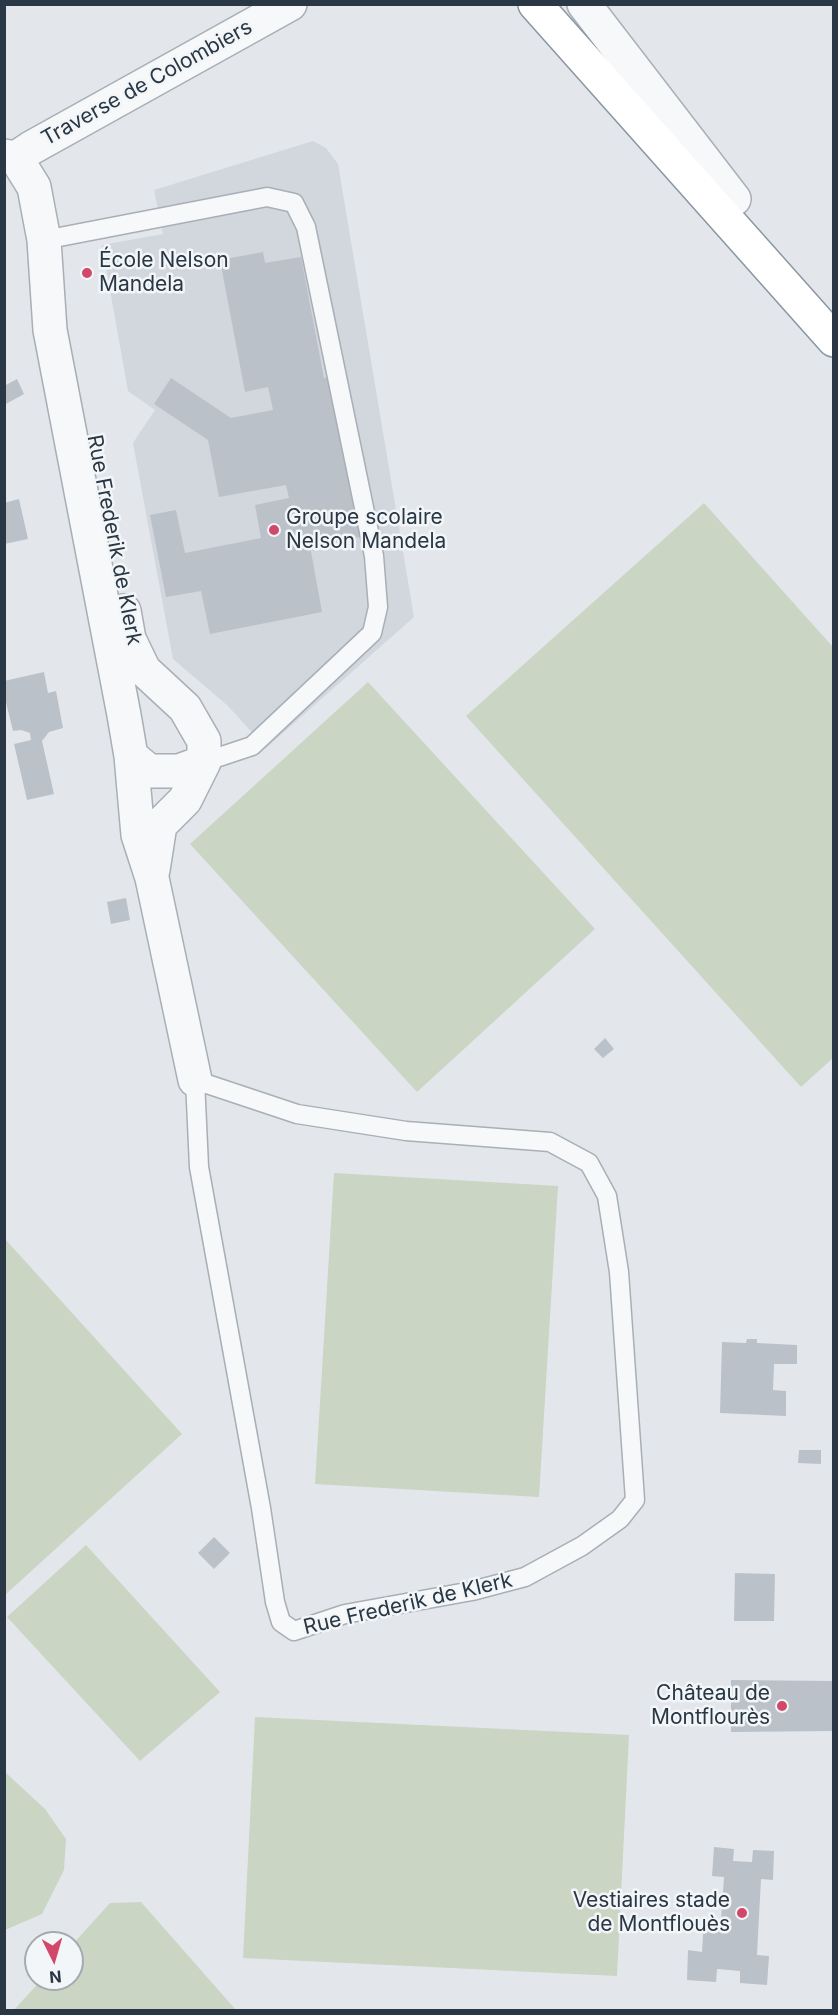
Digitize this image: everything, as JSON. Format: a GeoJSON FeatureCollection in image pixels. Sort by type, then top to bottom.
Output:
{"type":"FeatureCollection","features":[{"type":"Feature","properties":{"kind":"highway"},"geometry":{"type":"LineString","coordinates":[[535,4],[834,340]]}},
{"type":"Feature","properties":{"kind":"highway"},"geometry":{"type":"LineString","coordinates":[[563,4],[834,311]]}},
{"type":"Feature","properties":{"kind":"street","name":"Traverse de Colombiers"},"geometry":{"type":"LineString","coordinates":[[10,157],[31,148],[290,4]]}},
{"type":"Feature","properties":{"kind":"street"},"geometry":{"type":"LineString","coordinates":[[584,4],[734,198]]}},
{"type":"Feature","properties":{"kind":"street","name":"Rue Frederik de Klerk"},"geometry":{"type":"LineString","coordinates":[[10,157],[34,187],[44,240],[50,330],[131,756],[138,835],[152,878],[195,1080]]}},
{"type":"Feature","properties":{"kind":"street","name":"Rue Frederik de Klerk"},"geometry":{"type":"LineString","coordinates":[[44,240],[70,315],[129,639],[144,670],[185,708],[204,741],[204,762],[185,800],[160,825],[152,878]]}},
{"type":"Feature","properties":{"kind":"street"},"geometry":{"type":"LineString","coordinates":[[131,756],[150,771],[179,771],[204,762]]}},
{"type":"Feature","properties":{"kind":"lane"},"geometry":{"type":"LineString","coordinates":[[44,240],[267,197],[294,203],[306,227],[374,556],[378,607],[372,633],[252,746],[204,762]]}},
{"type":"Feature","properties":{"kind":"lane","name":"Rue Frederik de Klerk"},"geometry":{"type":"LineString","coordinates":[[195,1080],[297,1114],[406,1131],[550,1142],[589,1163],[607,1196],[619,1272],[634,1500],[620,1519],[582,1546],[525,1577],[472,1591],[345,1614],[294,1631],[281,1622],[275,1602],[261,1508],[199,1167],[195,1080]]}},
{"type":"Feature","properties":{"kind":"shaded area","name":"Groupe scolaire Nelson Mandela"},"geometry":{"type":"Polygon","coordinates":[[[313,141],[326,148],[338,164],[414,617],[266,748],[228,706],[173,659],[133,443],[155,410],[128,391],[102,245],[163,234],[154,190],[313,141]]]}},
{"type":"Feature","properties":{"kind":"green space"},"geometry":{"type":"Polygon","coordinates":[[[704,503],[833,647],[833,1058],[801,1087],[466,716],[704,503]]]}},
{"type":"Feature","properties":{"kind":"green space"},"geometry":{"type":"Polygon","coordinates":[[[368,682],[595,929],[417,1092],[190,844],[368,682]]]}},
{"type":"Feature","properties":{"kind":"green space"},"geometry":{"type":"Polygon","coordinates":[[[334,1173],[558,1186],[539,1497],[315,1484],[334,1173]]]}},
{"type":"Feature","properties":{"kind":"green space"},"geometry":{"type":"Polygon","coordinates":[[[5,1239],[182,1434],[5,1595],[5,1239]]]}},
{"type":"Feature","properties":{"kind":"green space"},"geometry":{"type":"Polygon","coordinates":[[[86,1545],[220,1692],[140,1761],[7,1617],[86,1545]]]}},
{"type":"Feature","properties":{"kind":"green space"},"geometry":{"type":"Polygon","coordinates":[[[255,1717],[629,1735],[617,1976],[243,1958],[255,1717]]]}},
{"type":"Feature","properties":{"kind":"green space"},"geometry":{"type":"Polygon","coordinates":[[[5,1772],[45,1809],[66,1839],[64,1870],[42,1914],[5,1930],[5,1772]]]}},
{"type":"Feature","properties":{"kind":"green space"},"geometry":{"type":"Polygon","coordinates":[[[141,1902],[236,2010],[14,2010],[31,1991],[84,1991],[84,1932],[110,1903],[141,1902]]]}},
{"type":"Feature","properties":{"kind":"building"},"geometry":{"type":"Polygon","coordinates":[[[263,252],[265,263],[301,257],[324,378],[330,377],[360,537],[310,546],[322,612],[210,634],[201,591],[166,597],[150,515],[176,510],[185,553],[261,538],[255,505],[289,498],[286,485],[219,497],[208,440],[154,404],[171,378],[231,418],[273,410],[268,387],[245,392],[220,260],[263,252]]]}},
{"type":"Feature","properties":{"kind":"building"},"geometry":{"type":"Polygon","coordinates":[[[17,379],[24,394],[4,405],[4,386],[17,379]]]}},
{"type":"Feature","properties":{"kind":"building"},"geometry":{"type":"Polygon","coordinates":[[[19,499],[28,539],[4,544],[4,503],[19,499]]]}},
{"type":"Feature","properties":{"kind":"building"},"geometry":{"type":"Polygon","coordinates":[[[44,672],[48,693],[56,691],[63,728],[49,732],[42,741],[54,794],[27,800],[14,744],[31,740],[30,733],[21,730],[13,731],[4,694],[4,681],[44,672]]]}},
{"type":"Feature","properties":{"kind":"building"},"geometry":{"type":"Polygon","coordinates":[[[126,898],[130,920],[111,924],[107,902],[126,898]]]}},
{"type":"Feature","properties":{"kind":"building"},"geometry":{"type":"Polygon","coordinates":[[[605,1038],[614,1049],[603,1058],[594,1049],[605,1038]]]}},
{"type":"Feature","properties":{"kind":"building"},"geometry":{"type":"Polygon","coordinates":[[[747,1339],[757,1339],[757,1343],[797,1345],[797,1364],[774,1364],[773,1390],[786,1391],[786,1416],[720,1413],[722,1342],[746,1343],[747,1339]]]}},
{"type":"Feature","properties":{"kind":"building"},"geometry":{"type":"Polygon","coordinates":[[[799,1450],[821,1450],[821,1464],[798,1463],[799,1450]]]}},
{"type":"Feature","properties":{"kind":"building"},"geometry":{"type":"Polygon","coordinates":[[[214,1537],[230,1553],[214,1569],[198,1553],[214,1537]]]}},
{"type":"Feature","properties":{"kind":"building"},"geometry":{"type":"Polygon","coordinates":[[[735,1573],[775,1574],[774,1621],[734,1621],[735,1573]]]}},
{"type":"Feature","properties":{"kind":"building","name":"Château de Montflourès"},"geometry":{"type":"Polygon","coordinates":[[[731,1680],[834,1681],[834,1731],[731,1732],[731,1680]]]}},
{"type":"Feature","properties":{"kind":"building","name":"Vestiaires stade de Montflouès"},"geometry":{"type":"Polygon","coordinates":[[[714,1847],[734,1849],[733,1861],[752,1862],[753,1850],[774,1851],[773,1880],[761,1879],[757,1955],[769,1956],[767,1985],[740,1983],[740,1971],[717,1969],[716,1982],[687,1980],[688,1950],[702,1952],[704,1919],[721,1921],[724,1877],[712,1876],[714,1847]]]}},
{"type":"Feature","properties":{"kind":"place","name":"École Nelson Mandela"},"geometry":{"type":"Point","coordinates":[87,273]}},
{"type":"Feature","properties":{"kind":"place","name":"Groupe scolaire Nelson Mandela"},"geometry":{"type":"Point","coordinates":[274,530]}},
{"type":"Feature","properties":{"kind":"place","name":"Château de Montflourès"},"geometry":{"type":"Point","coordinates":[782,1706]}},
{"type":"Feature","properties":{"kind":"place","name":"Vestiaires stade de Montflouès"},"geometry":{"type":"Point","coordinates":[742,1913]}}]}
